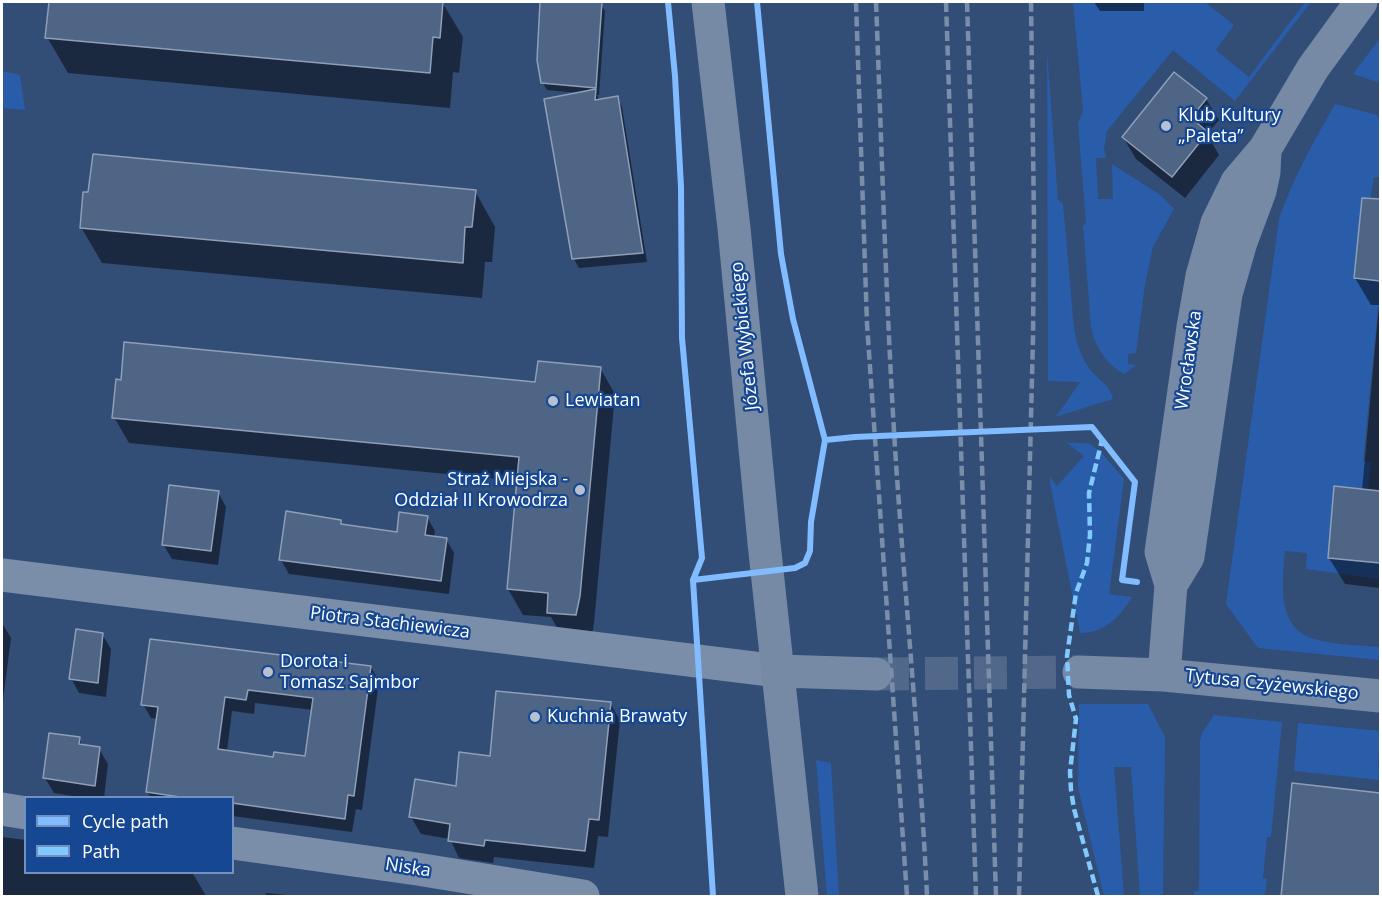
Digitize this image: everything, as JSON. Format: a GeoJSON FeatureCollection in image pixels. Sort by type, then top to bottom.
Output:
{"type":"FeatureCollection","features":[{"type":"Feature","properties":{"kind":"street","name":"Józefa Wybickiego"},"geometry":{"type":"LineString","coordinates":[[708,2],[734,228],[802,897]]}},
{"type":"Feature","properties":{"kind":"street","name":"Wrocławska"},"geometry":{"type":"LineString","coordinates":[[1164,675],[1171,585],[1161,552],[1202,276],[1217,223],[1237,182],[1265,149],[1313,68],[1361,2]]}},
{"type":"Feature","properties":{"kind":"street","name":"Piotra Stachiewicza"},"geometry":{"type":"LineString","coordinates":[[2,575],[778,671]]}},
{"type":"Feature","properties":{"kind":"street"},"geometry":{"type":"LineString","coordinates":[[778,671],[876,674]]}},
{"type":"Feature","properties":{"kind":"street"},"geometry":{"type":"LineString","coordinates":[[1079,672],[1164,675]]}},
{"type":"Feature","properties":{"kind":"street","name":"Tytusa Czyżewskiego"},"geometry":{"type":"LineString","coordinates":[[1164,675],[1380,696]]}},
{"type":"Feature","properties":{"kind":"street"},"geometry":{"type":"LineString","coordinates":[[2,809],[24,813]]}},
{"type":"Feature","properties":{"kind":"street","name":"Niska"},"geometry":{"type":"LineString","coordinates":[[234,843],[417,883],[583,897]]}},
{"type":"Feature","properties":{"kind":"shaded area"},"geometry":{"type":"Polygon","coordinates":[[[1073,2],[1205,2],[1234,25],[1216,50],[1249,77],[1305,2],[1311,2],[1235,101],[1173,50],[1107,131],[1104,148],[1106,158],[1096,158],[1098,199],[1113,199],[1112,164],[1159,194],[1174,209],[1153,247],[1145,284],[1136,353],[1128,354],[1128,364],[1136,365],[1125,374],[1112,366],[1102,354],[1091,327],[1078,123],[1083,111],[1073,2]]]}},
{"type":"Feature","properties":{"kind":"shaded area"},"geometry":{"type":"Polygon","coordinates":[[[1380,38],[1380,83],[1353,74],[1380,38]]]}},
{"type":"Feature","properties":{"kind":"shaded area"},"geometry":{"type":"Polygon","coordinates":[[[1047,50],[1058,200],[1063,204],[1075,333],[1085,361],[1109,389],[1113,399],[1055,417],[1080,382],[1048,381],[1047,50]]]}},
{"type":"Feature","properties":{"kind":"shaded area"},"geometry":{"type":"Polygon","coordinates":[[[2,71],[20,75],[25,110],[2,108],[2,71]]]}},
{"type":"Feature","properties":{"kind":"shaded area"},"geometry":{"type":"Polygon","coordinates":[[[1335,104],[1377,115],[1380,120],[1380,177],[1374,177],[1369,207],[1361,207],[1354,278],[1380,281],[1380,308],[1378,308],[1363,461],[1371,462],[1368,490],[1334,486],[1328,558],[1380,563],[1379,579],[1306,569],[1307,553],[1285,551],[1284,603],[1290,620],[1299,631],[1312,638],[1330,643],[1380,647],[1380,660],[1258,648],[1226,604],[1279,219],[1297,174],[1335,104]]]}},
{"type":"Feature","properties":{"kind":"shaded area"},"geometry":{"type":"Polygon","coordinates":[[[1067,443],[1088,443],[1100,451],[1124,479],[1109,594],[1132,597],[1117,617],[1104,627],[1080,633],[1050,483],[1050,477],[1057,486],[1084,456],[1067,443]]]}},
{"type":"Feature","properties":{"kind":"shaded area"},"geometry":{"type":"Polygon","coordinates":[[[1079,704],[1148,704],[1165,737],[1163,896],[1140,896],[1131,767],[1114,767],[1124,896],[1104,896],[1078,788],[1079,704]]]}},
{"type":"Feature","properties":{"kind":"shaded area"},"geometry":{"type":"Polygon","coordinates":[[[1214,715],[1282,722],[1271,837],[1267,837],[1263,878],[1267,879],[1265,896],[1194,896],[1194,891],[1199,891],[1200,741],[1202,733],[1214,715]]]}},
{"type":"Feature","properties":{"kind":"shaded area"},"geometry":{"type":"Polygon","coordinates":[[[1298,723],[1380,731],[1378,769],[1380,780],[1294,771],[1298,723]]]}},
{"type":"Feature","properties":{"kind":"shaded area"},"geometry":{"type":"Polygon","coordinates":[[[816,760],[831,763],[839,896],[827,896],[816,760]]]}},
{"type":"Feature","properties":{"kind":"building"},"geometry":{"type":"Polygon","coordinates":[[[49,2],[443,2],[440,38],[433,37],[430,73],[45,38],[49,2]]]}},
{"type":"Feature","properties":{"kind":"building"},"geometry":{"type":"Polygon","coordinates":[[[540,2],[602,2],[596,88],[541,83],[537,60],[540,2]]]}},
{"type":"Feature","properties":{"kind":"building","name":"Klub Kultury „Paleta”"},"geometry":{"type":"Polygon","coordinates":[[[1174,72],[1207,98],[1191,118],[1208,132],[1172,177],[1122,137],[1174,72]]]}},
{"type":"Feature","properties":{"kind":"building"},"geometry":{"type":"Polygon","coordinates":[[[596,89],[595,100],[618,96],[643,253],[572,259],[544,99],[596,89]]]}},
{"type":"Feature","properties":{"kind":"building"},"geometry":{"type":"Polygon","coordinates":[[[93,154],[476,190],[472,227],[465,227],[463,263],[80,228],[83,192],[88,192],[93,154]]]}},
{"type":"Feature","properties":{"kind":"building"},"geometry":{"type":"Polygon","coordinates":[[[1362,198],[1380,199],[1380,281],[1354,278],[1362,198]]]}},
{"type":"Feature","properties":{"kind":"building"},"geometry":{"type":"Polygon","coordinates":[[[124,342],[535,382],[538,361],[601,367],[580,596],[576,615],[547,613],[548,593],[507,589],[519,457],[112,418],[116,379],[121,380],[124,342]]]}},
{"type":"Feature","properties":{"kind":"building"},"geometry":{"type":"Polygon","coordinates":[[[169,485],[219,491],[211,551],[162,545],[169,485]]]}},
{"type":"Feature","properties":{"kind":"building"},"geometry":{"type":"Polygon","coordinates":[[[1334,486],[1380,491],[1380,563],[1328,558],[1334,486]]]}},
{"type":"Feature","properties":{"kind":"building"},"geometry":{"type":"Polygon","coordinates":[[[286,511],[341,520],[341,524],[397,532],[399,512],[428,516],[425,535],[447,538],[441,581],[279,560],[286,511]]]}},
{"type":"Feature","properties":{"kind":"building"},"geometry":{"type":"Polygon","coordinates":[[[76,629],[103,633],[98,683],[69,679],[76,629]]]}},
{"type":"Feature","properties":{"kind":"building"},"geometry":{"type":"Polygon","coordinates":[[[150,639],[371,666],[354,796],[348,795],[345,819],[234,803],[234,796],[173,796],[146,792],[158,707],[141,705],[150,639]],[[248,690],[246,700],[225,697],[218,749],[273,757],[274,752],[305,756],[313,698],[248,690]]]}},
{"type":"Feature","properties":{"kind":"building"},"geometry":{"type":"Polygon","coordinates":[[[496,691],[611,702],[599,820],[589,819],[585,851],[485,840],[484,846],[448,841],[450,824],[409,817],[415,779],[456,786],[459,752],[490,756],[496,691]]]}},
{"type":"Feature","properties":{"kind":"building"},"geometry":{"type":"Polygon","coordinates":[[[49,733],[80,737],[79,744],[100,747],[95,786],[43,778],[49,733]]]}},
{"type":"Feature","properties":{"kind":"building"},"geometry":{"type":"Polygon","coordinates":[[[1292,783],[1380,793],[1380,897],[1281,897],[1292,783]]]}},
{"type":"Feature","properties":{"kind":"tunnel"},"geometry":{"type":"LineString","coordinates":[[876,674],[1079,672]]}},
{"type":"Feature","properties":{"kind":"railway"},"geometry":{"type":"LineString","coordinates":[[856,2],[867,324],[907,896]]}},
{"type":"Feature","properties":{"kind":"railway"},"geometry":{"type":"LineString","coordinates":[[876,2],[893,405],[927,896]]}},
{"type":"Feature","properties":{"kind":"railway"},"geometry":{"type":"LineString","coordinates":[[946,2],[976,896]]}},
{"type":"Feature","properties":{"kind":"railway"},"geometry":{"type":"LineString","coordinates":[[967,2],[996,896]]}},
{"type":"Feature","properties":{"kind":"railway"},"geometry":{"type":"LineString","coordinates":[[1019,896],[1033,338],[1031,2]]}},
{"type":"Feature","properties":{"kind":"marked path"},"geometry":{"type":"LineString","coordinates":[[1098,896],[1071,790],[1070,772],[1076,719],[1069,695],[1067,656],[1076,593],[1087,563],[1090,535],[1089,493],[1102,440]]}},
{"type":"Feature","properties":{"kind":"cycle path"},"geometry":{"type":"LineString","coordinates":[[668,2],[681,187],[682,338],[702,558],[693,580]]}},
{"type":"Feature","properties":{"kind":"cycle path"},"geometry":{"type":"LineString","coordinates":[[757,2],[781,254],[793,319],[825,440]]}},
{"type":"Feature","properties":{"kind":"cycle path"},"geometry":{"type":"LineString","coordinates":[[713,896],[693,580],[795,568],[805,563],[810,551],[811,522],[825,440],[1092,427],[1135,482],[1122,580],[1137,582]]}},
{"type":"Feature","properties":{"kind":"place","name":"Klub Kultury „Paleta”"},"geometry":{"type":"Point","coordinates":[1166,126]}},
{"type":"Feature","properties":{"kind":"place","name":"Lewiatan"},"geometry":{"type":"Point","coordinates":[553,401]}},
{"type":"Feature","properties":{"kind":"place","name":"Straż Miejska - Oddział II Krowodrza"},"geometry":{"type":"Point","coordinates":[580,490]}},
{"type":"Feature","properties":{"kind":"place","name":"Dorota i Tomasz Sajmbor"},"geometry":{"type":"Point","coordinates":[268,672]}},
{"type":"Feature","properties":{"kind":"place","name":"Kuchnia Brawaty"},"geometry":{"type":"Point","coordinates":[535,717]}}]}
